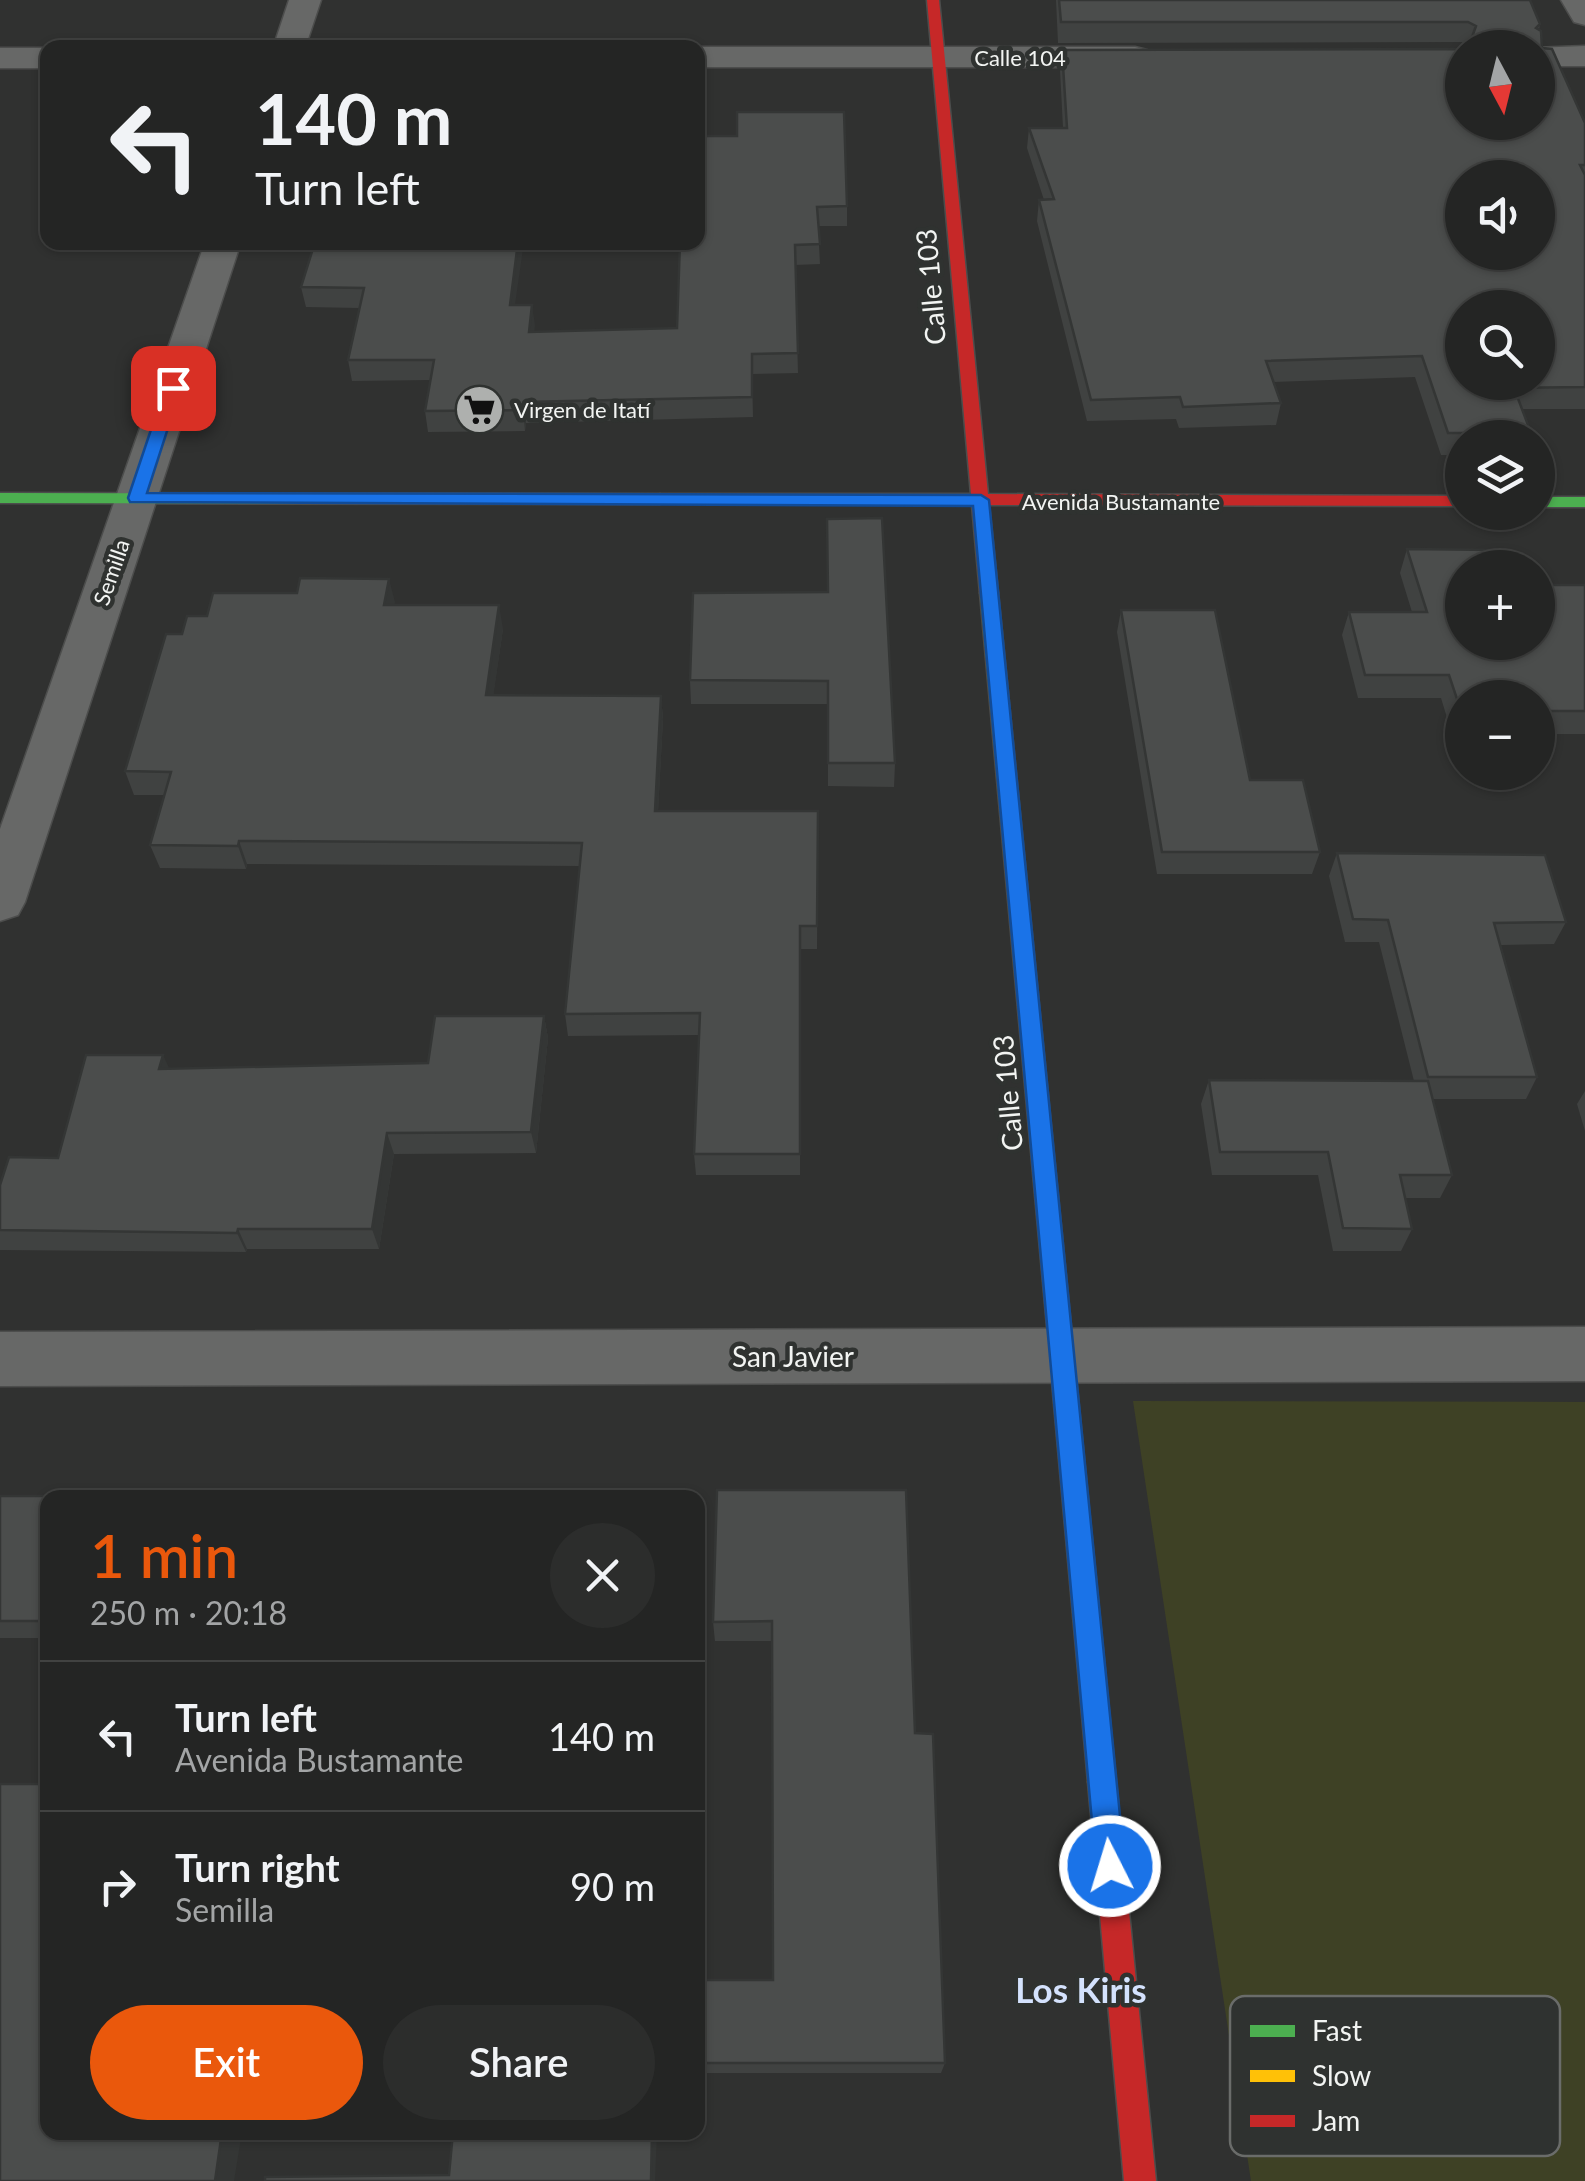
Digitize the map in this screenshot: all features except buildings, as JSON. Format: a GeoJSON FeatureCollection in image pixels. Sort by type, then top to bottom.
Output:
{"type":"FeatureCollection","features":[{"type":"Feature","properties":{"kind":"street"},"geometry":{"type":"LineString","coordinates":[[292,40],[305,0]]}},
{"type":"Feature","properties":{"kind":"street","name":"Calle 103"},"geometry":{"type":"LineString","coordinates":[[934,0],[1140,2181]]}},
{"type":"Feature","properties":{"kind":"street"},"geometry":{"type":"LineString","coordinates":[[1577,0],[1585,16]]}},
{"type":"Feature","properties":{"kind":"street"},"geometry":{"type":"LineString","coordinates":[[1555,56],[1585,56]]}},
{"type":"Feature","properties":{"kind":"street","name":"Calle 104"},"geometry":{"type":"LineString","coordinates":[[705,57],[1172,57]]}},
{"type":"Feature","properties":{"kind":"street"},"geometry":{"type":"LineString","coordinates":[[0,58],[40,58]]}},
{"type":"Feature","properties":{"kind":"street","name":"Semilla"},"geometry":{"type":"LineString","coordinates":[[0,902],[220,250]]}},
{"type":"Feature","properties":{"kind":"street","name":"Avenida Bustamante"},"geometry":{"type":"LineString","coordinates":[[0,498],[1445,502]]}},
{"type":"Feature","properties":{"kind":"street"},"geometry":{"type":"LineString","coordinates":[[1555,502],[1585,502]]}},
{"type":"Feature","properties":{"kind":"street","name":"San Javier"},"geometry":{"type":"LineString","coordinates":[[0,1359],[1585,1354]]}},
{"type":"Feature","properties":{"kind":"green space"},"geometry":{"type":"Polygon","coordinates":[[[1133,1401],[1585,1402],[1585,2181],[1251,2181],[1247,2156],[1560,2156],[1560,1996],[1230,1996],[1230,2042],[1133,1401]]]}},
{"type":"Feature","properties":{"kind":"traffic: fast"},"geometry":{"type":"LineString","coordinates":[[0,498],[660,499]]}},
{"type":"Feature","properties":{"kind":"traffic: fast"},"geometry":{"type":"LineString","coordinates":[[1555,502],[1585,502]]}},
{"type":"Feature","properties":{"kind":"traffic: fast"},"geometry":{"type":"LineString","coordinates":[[989,593],[1060,1337]]}},
{"type":"Feature","properties":{"kind":"traffic: slow"},"geometry":{"type":"LineString","coordinates":[[1060,1337],[1102,1782]]}},
{"type":"Feature","properties":{"kind":"traffic: jam"},"geometry":{"type":"LineString","coordinates":[[933,0],[989,593]]}},
{"type":"Feature","properties":{"kind":"traffic: jam"},"geometry":{"type":"LineString","coordinates":[[660,499],[1445,501]]}},
{"type":"Feature","properties":{"kind":"traffic: jam"},"geometry":{"type":"LineString","coordinates":[[1102,1782],[1140,2181]]}},
{"type":"Feature","properties":{"kind":"place","name":"Virgen de Itatí"},"geometry":{"type":"Point","coordinates":[479,409]}},
{"type":"Feature","properties":{"kind":"district","name":"Los Kiris"},"geometry":{"type":"Point","coordinates":[1081,1989]}},
{"type":"Feature","properties":{"kind":"route"},"geometry":{"type":"LineString","coordinates":[[173,388],[136,498],[981,500],[1110,1866]]}}]}
